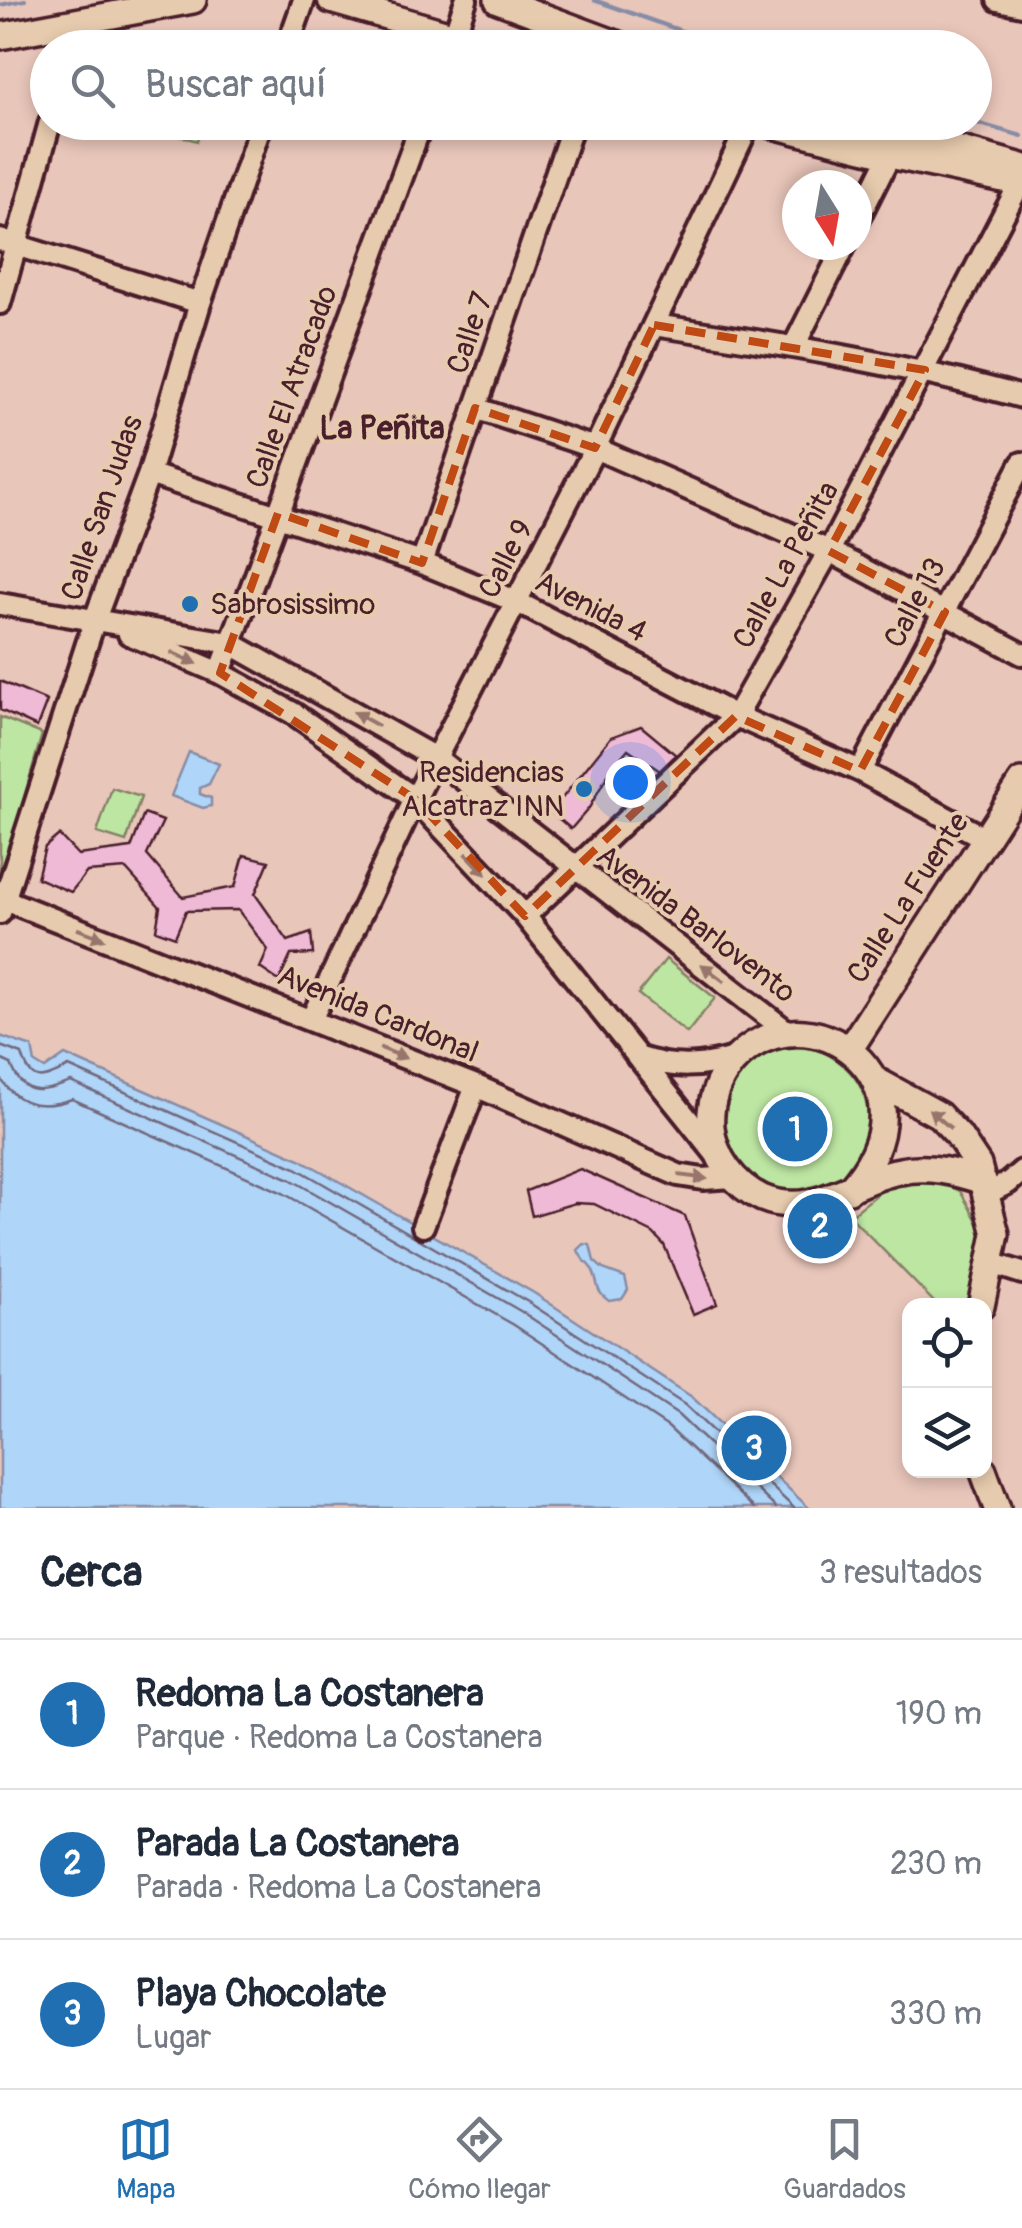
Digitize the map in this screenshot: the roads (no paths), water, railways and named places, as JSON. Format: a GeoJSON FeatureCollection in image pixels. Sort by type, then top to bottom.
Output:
{"type":"FeatureCollection","features":[{"type":"Feature","properties":{"kind":"main road"},"geometry":{"type":"LineString","coordinates":[[90,30],[193,0]]}},
{"type":"Feature","properties":{"kind":"main road"},"geometry":{"type":"LineString","coordinates":[[331,0],[417,30]]}},
{"type":"Feature","properties":{"kind":"main road"},"geometry":{"type":"LineString","coordinates":[[498,0],[570,30]]}},
{"type":"Feature","properties":{"kind":"main road"},"geometry":{"type":"LineString","coordinates":[[0,36],[30,36]]}},
{"type":"Feature","properties":{"kind":"main road"},"geometry":{"type":"LineString","coordinates":[[829,140],[890,156],[1021,177]]}},
{"type":"Feature","properties":{"kind":"main road"},"geometry":{"type":"LineString","coordinates":[[913,140],[1021,177]]}},
{"type":"Feature","properties":{"kind":"main road","name":"Calle La Fuente"},"geometry":{"type":"LineString","coordinates":[[849,1050],[1022,782]]}},
{"type":"Feature","properties":{"kind":"main road"},"geometry":{"type":"LineString","coordinates":[[983,1298],[996,1234],[984,1187],[973,1156],[938,1115],[875,1080],[849,1050],[810,1034],[789,1034],[762,1041],[738,1057],[719,1082],[711,1113],[714,1144],[727,1168],[758,1196],[788,1204],[820,1202],[874,1178],[901,1170],[929,1168],[956,1172],[984,1187]]}},
{"type":"Feature","properties":{"kind":"main road"},"geometry":{"type":"LineString","coordinates":[[849,1190],[874,1158],[882,1139],[883,1109],[875,1080]]}},
{"type":"Feature","properties":{"kind":"main road"},"geometry":{"type":"LineString","coordinates":[[986,1478],[997,1508]]}},
{"type":"Feature","properties":{"kind":"street"},"geometry":{"type":"LineString","coordinates":[[293,30],[304,0]]}},
{"type":"Feature","properties":{"kind":"street"},"geometry":{"type":"LineString","coordinates":[[456,30],[466,0]]}},
{"type":"Feature","properties":{"kind":"street"},"geometry":{"type":"LineString","coordinates":[[998,0],[1022,6]]}},
{"type":"Feature","properties":{"kind":"street"},"geometry":{"type":"LineString","coordinates":[[0,304],[9,242],[44,140]]}},
{"type":"Feature","properties":{"kind":"street","name":"Calle San Judas"},"geometry":{"type":"LineString","coordinates":[[2,904],[95,619],[149,474],[200,303],[256,140]]}},
{"type":"Feature","properties":{"kind":"street","name":"Calle El Atracado"},"geometry":{"type":"LineString","coordinates":[[220,673],[415,140]]}},
{"type":"Feature","properties":{"kind":"street","name":"Calle 7"},"geometry":{"type":"LineString","coordinates":[[422,563],[568,140]]}},
{"type":"Feature","properties":{"kind":"street","name":"Calle 9"},"geometry":{"type":"LineString","coordinates":[[311,1020],[415,799],[595,448],[741,140]]}},
{"type":"Feature","properties":{"kind":"street"},"geometry":{"type":"LineString","coordinates":[[872,191],[890,156]]}},
{"type":"Feature","properties":{"kind":"street","name":"Calle La Peñita"},"geometry":{"type":"LineString","coordinates":[[525,916],[736,716],[829,550],[1021,177]]}},
{"type":"Feature","properties":{"kind":"street"},"geometry":{"type":"LineString","coordinates":[[9,242],[200,303]]}},
{"type":"Feature","properties":{"kind":"street"},"geometry":{"type":"LineString","coordinates":[[794,346],[837,260]]}},
{"type":"Feature","properties":{"kind":"street"},"geometry":{"type":"LineString","coordinates":[[654,325],[924,370],[1022,397]]}},
{"type":"Feature","properties":{"kind":"street"},"geometry":{"type":"LineString","coordinates":[[475,408],[595,448],[829,550],[1022,654]]}},
{"type":"Feature","properties":{"kind":"street","name":"Calle 13"},"geometry":{"type":"LineString","coordinates":[[860,771],[1022,462]]}},
{"type":"Feature","properties":{"kind":"street","name":"Avenida 4"},"geometry":{"type":"LineString","coordinates":[[149,474],[422,563],[517,602],[736,716],[860,771],[986,839]]}},
{"type":"Feature","properties":{"kind":"street","name":"Avenida Barlovento"},"geometry":{"type":"LineString","coordinates":[[0,604],[230,643],[436,759],[789,1034]]}},
{"type":"Feature","properties":{"kind":"street","name":"Avenida Barlovento"},"geometry":{"type":"LineString","coordinates":[[95,619],[220,673],[293,713],[415,799],[525,916],[727,1168]]}},
{"type":"Feature","properties":{"kind":"street","name":"Avenida Cardonal"},"geometry":{"type":"LineString","coordinates":[[2,904],[476,1086],[678,1175],[704,1179],[727,1168]]}},
{"type":"Feature","properties":{"kind":"street"},"geometry":{"type":"LineString","coordinates":[[637,1056],[677,1067],[708,1065],[738,1057]]}},
{"type":"Feature","properties":{"kind":"street"},"geometry":{"type":"LineString","coordinates":[[424,1226],[476,1086]]}},
{"type":"Feature","properties":{"kind":"street"},"geometry":{"type":"LineString","coordinates":[[984,1187],[1008,1183],[1022,1171]]}},
{"type":"Feature","properties":{"kind":"street"},"geometry":{"type":"LineString","coordinates":[[991,1263],[1022,1273]]}},
{"type":"Feature","properties":{"kind":"water"},"geometry":{"type":"Polygon","coordinates":[[[189,752],[219,764],[209,784],[200,788],[200,794],[211,798],[211,806],[203,808],[171,796],[189,752]]]}},
{"type":"Feature","properties":{"kind":"water"},"geometry":{"type":"Polygon","coordinates":[[[0,1036],[32,1047],[35,1063],[45,1069],[65,1055],[300,1159],[534,1293],[692,1397],[809,1508],[0,1508],[0,1036]]]}},
{"type":"Feature","properties":{"kind":"water"},"geometry":{"type":"Polygon","coordinates":[[[584,1244],[590,1245],[594,1261],[603,1269],[625,1277],[628,1290],[622,1299],[609,1301],[601,1293],[593,1271],[578,1250],[584,1244]]]}},
{"type":"Feature","properties":{"kind":"waterway"},"geometry":{"type":"LineString","coordinates":[[0,5],[25,0]]}},
{"type":"Feature","properties":{"kind":"waterway"},"geometry":{"type":"LineString","coordinates":[[594,0],[679,30]]}},
{"type":"Feature","properties":{"kind":"waterway"},"geometry":{"type":"LineString","coordinates":[[992,127],[1022,136]]}},
{"type":"Feature","properties":{"kind":"place","name":"Sabrosissimo"},"geometry":{"type":"Point","coordinates":[190,604]}},
{"type":"Feature","properties":{"kind":"place","name":"Residencias Alcatraz INN"},"geometry":{"type":"Point","coordinates":[584,789]}},
{"type":"Feature","properties":{"kind":"place","name":"Redoma La Costanera"},"geometry":{"type":"Point","coordinates":[795,1129]}},
{"type":"Feature","properties":{"kind":"place","name":"Parada La Costanera"},"geometry":{"type":"Point","coordinates":[820,1226]}},
{"type":"Feature","properties":{"kind":"place","name":"Playa Chocolate"},"geometry":{"type":"Point","coordinates":[754,1448]}},
{"type":"Feature","properties":{"kind":"district","name":"La Peñita"},"geometry":{"type":"Point","coordinates":[382,429]}}]}
